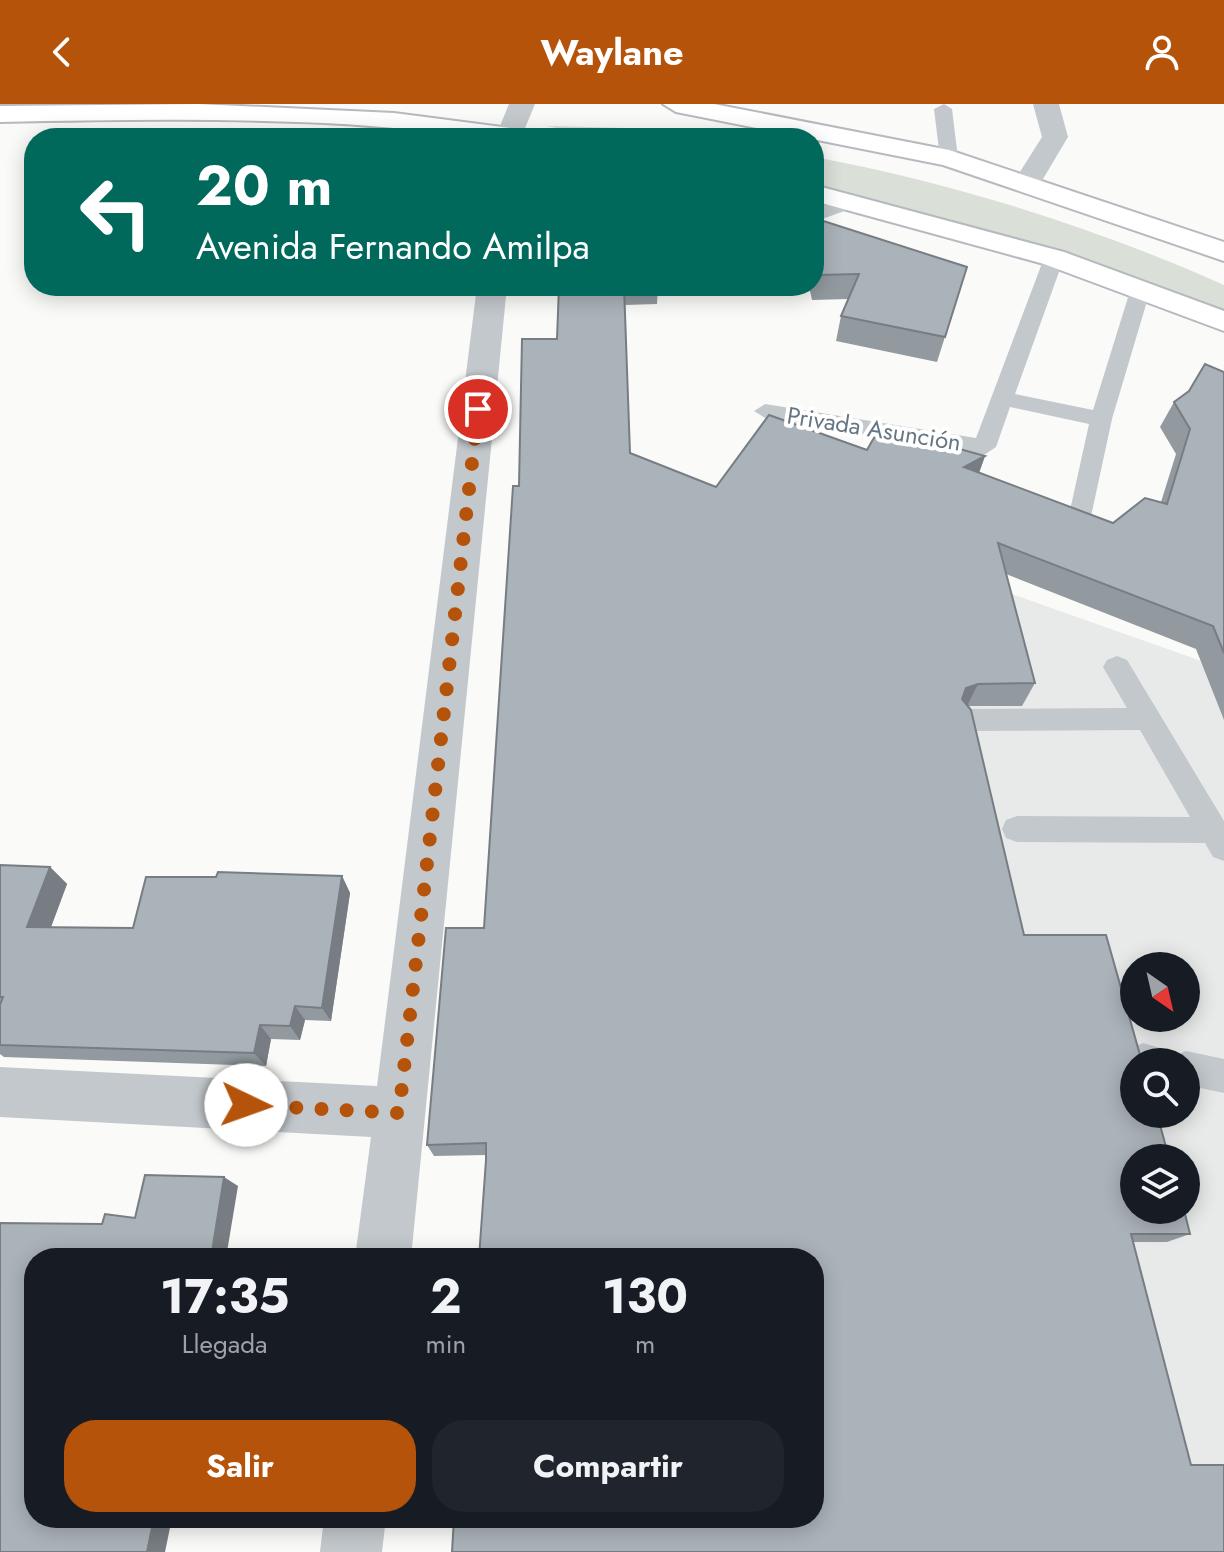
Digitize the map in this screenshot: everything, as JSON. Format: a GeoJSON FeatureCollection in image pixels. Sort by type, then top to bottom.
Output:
{"type":"FeatureCollection","features":[{"type":"Feature","properties":{"kind":"main road"},"geometry":{"type":"LineString","coordinates":[[676,104],[709,106],[811,128]]}},
{"type":"Feature","properties":{"kind":"main road"},"geometry":{"type":"LineString","coordinates":[[0,114],[228,110],[357,115],[450,128]]}},
{"type":"Feature","properties":{"kind":"main road"},"geometry":{"type":"LineString","coordinates":[[824,131],[949,158],[1224,252]]}},
{"type":"Feature","properties":{"kind":"main road"},"geometry":{"type":"LineString","coordinates":[[824,195],[1054,258],[1224,322]]}},
{"type":"Feature","properties":{"kind":"street"},"geometry":{"type":"LineString","coordinates":[[516,128],[522,104]]}},
{"type":"Feature","properties":{"kind":"street"},"geometry":{"type":"LineString","coordinates":[[1027,183],[1055,137],[1046,104]]}},
{"type":"Feature","properties":{"kind":"street"},"geometry":{"type":"LineString","coordinates":[[384,1248],[491,296]]}},
{"type":"Feature","properties":{"kind":"street"},"geometry":{"type":"LineString","coordinates":[[0,1092],[399,1113]]}},
{"type":"Feature","properties":{"kind":"street"},"geometry":{"type":"LineString","coordinates":[[351,1552],[354,1528]]}},
{"type":"Feature","properties":{"kind":"lane"},"geometry":{"type":"LineString","coordinates":[[943,109],[949,158]]}},
{"type":"Feature","properties":{"kind":"lane"},"geometry":{"type":"LineString","coordinates":[[824,212],[854,201]]}},
{"type":"Feature","properties":{"kind":"lane"},"geometry":{"type":"LineString","coordinates":[[1054,258],[1002,398],[1101,419]]}},
{"type":"Feature","properties":{"kind":"lane"},"geometry":{"type":"LineString","coordinates":[[1081,515],[1101,419],[1140,291]]}},
{"type":"Feature","properties":{"kind":"lane","name":"Privada Asunción"},"geometry":{"type":"LineString","coordinates":[[765,411],[984,447],[1002,398]]}},
{"type":"Feature","properties":{"kind":"lane"},"geometry":{"type":"LineString","coordinates":[[1117,667],[1219,839]]}},
{"type":"Feature","properties":{"kind":"lane"},"geometry":{"type":"LineString","coordinates":[[968,720],[1148,719]]}},
{"type":"Feature","properties":{"kind":"lane"},"geometry":{"type":"LineString","coordinates":[[1017,829],[1219,839]]}},
{"type":"Feature","properties":{"kind":"lane"},"geometry":{"type":"LineString","coordinates":[[1200,1071],[1224,1076]]}},
{"type":"Feature","properties":{"kind":"shaded area"},"geometry":{"type":"Polygon","coordinates":[[[547,126],[624,128],[557,128],[547,126]]]}},
{"type":"Feature","properties":{"kind":"shaded area"},"geometry":{"type":"Polygon","coordinates":[[[824,159],[971,194],[1125,244],[1224,285],[1224,310],[1137,277],[824,186],[824,159]]]}},
{"type":"Feature","properties":{"kind":"shaded area"},"geometry":{"type":"Polygon","coordinates":[[[636,461],[1224,669],[1224,1552],[824,1519],[824,1248],[812,1248],[636,461]]]}},
{"type":"Feature","properties":{"kind":"building"},"geometry":{"type":"Polygon","coordinates":[[[824,221],[967,267],[945,337],[841,316],[859,274],[824,275],[824,221]]]}},
{"type":"Feature","properties":{"kind":"building"},"geometry":{"type":"Polygon","coordinates":[[[559,296],[624,296],[630,453],[716,487],[769,415],[867,450],[880,427],[985,456],[964,467],[1113,523],[1145,498],[1167,504],[1190,429],[1174,402],[1189,391],[1205,364],[1224,372],[1224,653],[1213,626],[998,543],[1035,683],[978,684],[966,688],[962,699],[971,710],[1024,935],[1106,935],[1120,984],[1120,1032],[1133,1032],[1138,1048],[1120,1048],[1120,1128],[1161,1128],[1165,1144],[1120,1144],[1120,1224],[1188,1224],[1190,1234],[1131,1234],[1191,1465],[1224,1465],[1224,1552],[452,1552],[453,1528],[824,1528],[824,1248],[480,1248],[486,1143],[427,1145],[446,928],[484,928],[513,486],[519,486],[522,339],[557,339],[559,296]]]}},
{"type":"Feature","properties":{"kind":"building"},"geometry":{"type":"Polygon","coordinates":[[[0,865],[50,867],[27,927],[133,928],[146,877],[216,877],[218,872],[342,876],[322,1008],[295,1006],[290,1026],[260,1025],[254,1053],[0,1045],[0,1005],[3,997],[0,997],[0,865]]]}},
{"type":"Feature","properties":{"kind":"building"},"geometry":{"type":"Polygon","coordinates":[[[145,1175],[224,1177],[213,1248],[24,1248],[24,1528],[152,1528],[147,1552],[0,1552],[0,1223],[102,1224],[105,1214],[135,1218],[145,1175]]]}},
{"type":"Feature","properties":{"kind":"route"},"geometry":{"type":"LineString","coordinates":[[246,1105],[399,1113],[478,409]]}}]}
